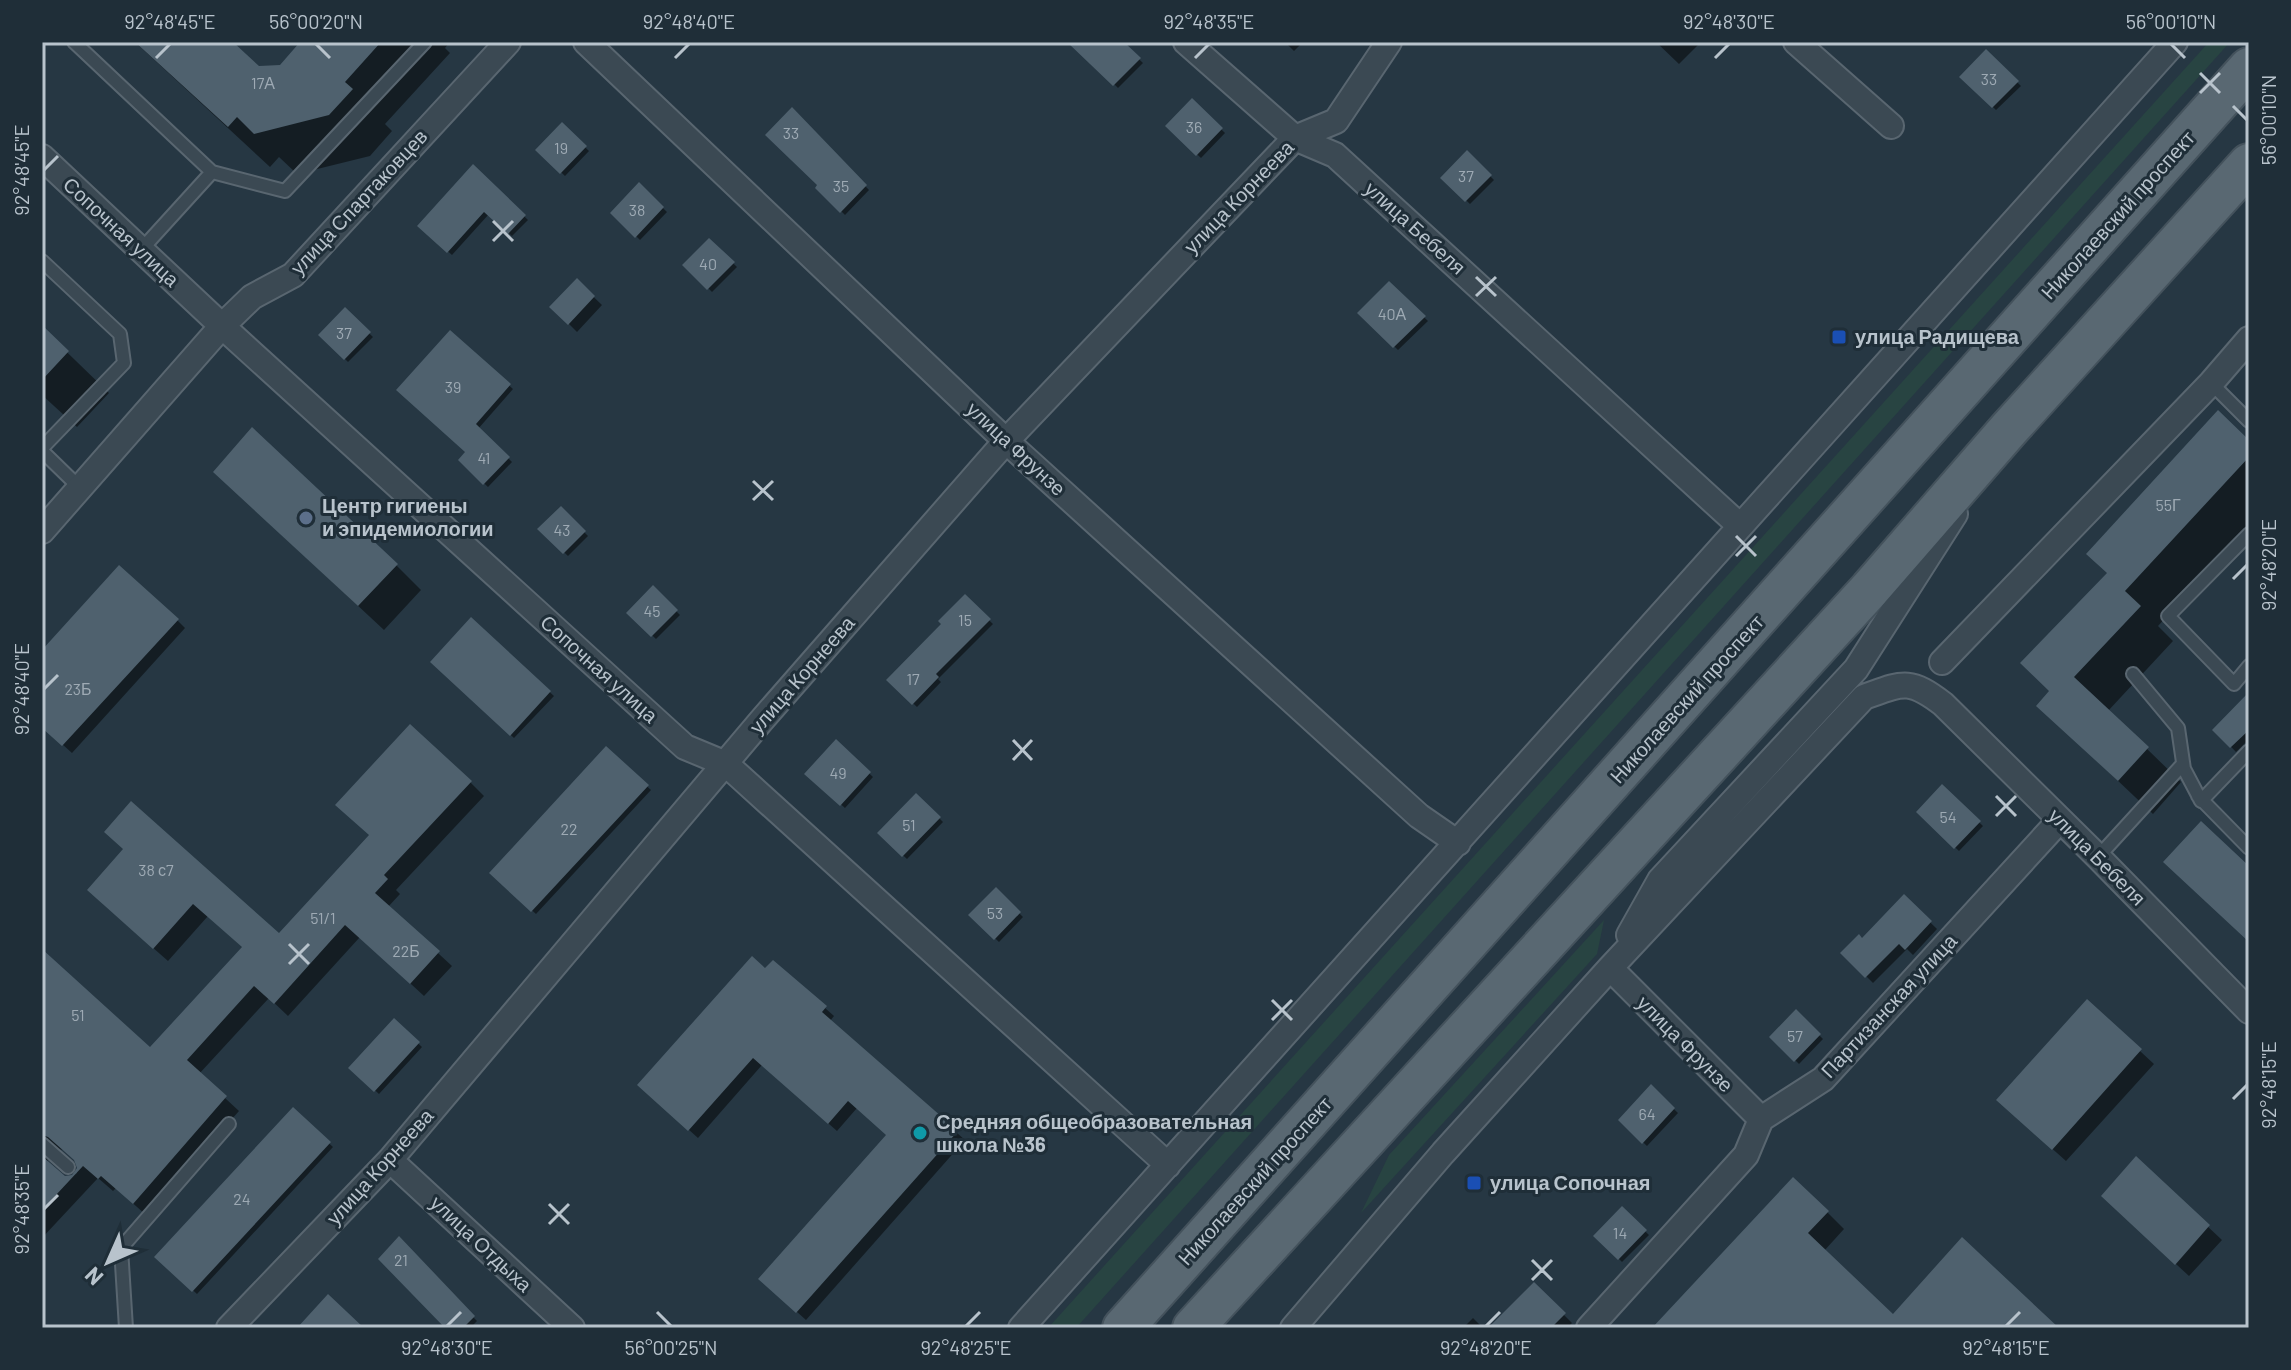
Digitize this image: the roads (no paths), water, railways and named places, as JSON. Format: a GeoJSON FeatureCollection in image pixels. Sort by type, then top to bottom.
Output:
{"type":"FeatureCollection","features":[{"type":"Feature","properties":{"kind":"main road","name":"Николаевский проспект"},"geometry":{"type":"LineString","coordinates":[[1123,1328],[2249,68]]}},
{"type":"Feature","properties":{"kind":"main road"},"geometry":{"type":"LineString","coordinates":[[1193,1328],[1870,589],[2009,429],[2249,164]]}},
{"type":"Feature","properties":{"kind":"street","name":"улица Спартаковцев"},"geometry":{"type":"LineString","coordinates":[[42,531],[222,326],[252,297],[293,275],[508,42]]}},
{"type":"Feature","properties":{"kind":"street","name":"улица Фрунзе"},"geometry":{"type":"LineString","coordinates":[[586,42],[1006,441],[1419,816],[1458,843]]}},
{"type":"Feature","properties":{"kind":"street","name":"улица Бебеля"},"geometry":{"type":"LineString","coordinates":[[1186,42],[1295,138],[1335,155],[1740,526]]}},
{"type":"Feature","properties":{"kind":"street","name":"улица Корнеева"},"geometry":{"type":"LineString","coordinates":[[229,1328],[390,1160],[761,721],[1006,441],[1295,138],[1336,121],[1389,42]]}},
{"type":"Feature","properties":{"kind":"street"},"geometry":{"type":"LineString","coordinates":[[1796,42],[1891,126]]}},
{"type":"Feature","properties":{"kind":"street"},"geometry":{"type":"LineString","coordinates":[[1021,1328],[2175,42]]}},
{"type":"Feature","properties":{"kind":"street","name":"Сопочная улица"},"geometry":{"type":"LineString","coordinates":[[42,157],[222,326],[685,747],[726,764],[1168,1165]]}},
{"type":"Feature","properties":{"kind":"street"},"geometry":{"type":"LineString","coordinates":[[1942,662],[2211,383],[2249,339]]}},
{"type":"Feature","properties":{"kind":"street"},"geometry":{"type":"LineString","coordinates":[[1309,1323],[1443,1153],[1610,968],[1660,880],[1856,669],[2009,429]]}},
{"type":"Feature","properties":{"kind":"street","name":"улица Бебеля"},"geometry":{"type":"LineString","coordinates":[[1610,968],[1864,697],[1896,686],[1915,686],[1943,704],[2249,1011]]}},
{"type":"Feature","properties":{"kind":"street","name":"Партизанская улица"},"geometry":{"type":"LineString","coordinates":[[1761,1119],[1823,1079],[2060,820]]}},
{"type":"Feature","properties":{"kind":"street","name":"улица Фрунзе"},"geometry":{"type":"LineString","coordinates":[[1610,968],[1761,1119]]}},
{"type":"Feature","properties":{"kind":"street"},"geometry":{"type":"LineString","coordinates":[[1589,1328],[1746,1155],[1761,1119]]}},
{"type":"Feature","properties":{"kind":"street","name":"улица Отдыха"},"geometry":{"type":"LineString","coordinates":[[390,1160],[572,1328]]}},
{"type":"Feature","properties":{"kind":"lane"},"geometry":{"type":"LineString","coordinates":[[74,42],[212,172],[285,191],[425,42]]}},
{"type":"Feature","properties":{"kind":"lane"},"geometry":{"type":"LineString","coordinates":[[141,250],[212,172]]}},
{"type":"Feature","properties":{"kind":"lane"},"geometry":{"type":"LineString","coordinates":[[42,261],[120,334],[124,363],[42,449],[80,488]]}},
{"type":"Feature","properties":{"kind":"lane"},"geometry":{"type":"LineString","coordinates":[[2211,383],[2249,421]]}},
{"type":"Feature","properties":{"kind":"lane"},"geometry":{"type":"LineString","coordinates":[[2249,534],[2168,616],[2234,684],[2249,666]]}},
{"type":"Feature","properties":{"kind":"lane"},"geometry":{"type":"LineString","coordinates":[[2133,674],[2178,728],[2182,765],[2201,801],[2249,848]]}},
{"type":"Feature","properties":{"kind":"lane"},"geometry":{"type":"LineString","coordinates":[[2201,801],[2249,751]]}},
{"type":"Feature","properties":{"kind":"lane"},"geometry":{"type":"LineString","coordinates":[[2098,857],[2182,765]]}},
{"type":"Feature","properties":{"kind":"lane"},"geometry":{"type":"LineString","coordinates":[[126,1328],[121,1248],[229,1124]]}},
{"type":"Feature","properties":{"kind":"lane"},"geometry":{"type":"LineString","coordinates":[[42,1144],[68,1167]]}},
{"type":"Feature","properties":{"kind":"place","name":"улица Радищева"},"geometry":{"type":"Point","coordinates":[1839,337]}},
{"type":"Feature","properties":{"kind":"place","name":"Центр гигиены и эпидемиологии"},"geometry":{"type":"Point","coordinates":[306,518]}},
{"type":"Feature","properties":{"kind":"place","name":"Средняя общеобразовательная школа №36"},"geometry":{"type":"Point","coordinates":[920,1133]}},
{"type":"Feature","properties":{"kind":"place","name":"улица Сопочная"},"geometry":{"type":"Point","coordinates":[1474,1183]}}]}
